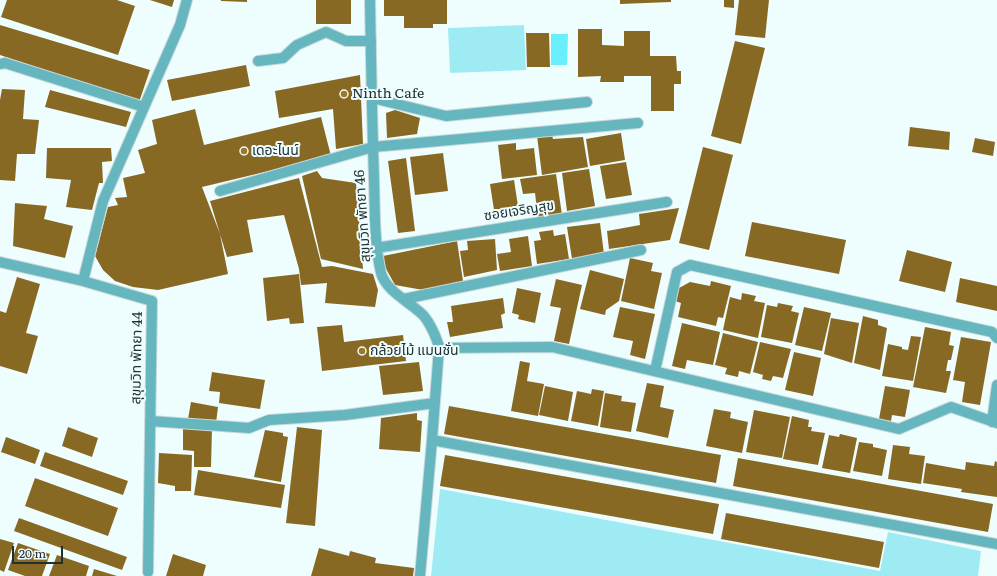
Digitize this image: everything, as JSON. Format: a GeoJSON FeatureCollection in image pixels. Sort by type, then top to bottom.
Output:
{"type":"FeatureCollection","features":[{"type":"Feature","properties":{"kind":"street"},"geometry":{"type":"LineString","coordinates":[[83,281],[103,201],[180,25],[187,0]]}},
{"type":"Feature","properties":{"kind":"street","name":"สุขุมวิท พัทยา 46"},"geometry":{"type":"LineString","coordinates":[[370,0],[376,248],[382,275],[392,290],[424,316],[437,338],[439,348],[420,576]]}},
{"type":"Feature","properties":{"kind":"street"},"geometry":{"type":"LineString","coordinates":[[258,61],[283,58],[297,45],[326,32],[346,41],[371,41]]}},
{"type":"Feature","properties":{"kind":"street"},"geometry":{"type":"LineString","coordinates":[[0,64],[5,63],[144,107]]}},
{"type":"Feature","properties":{"kind":"street"},"geometry":{"type":"LineString","coordinates":[[372,98],[446,116],[587,102]]}},
{"type":"Feature","properties":{"kind":"street"},"geometry":{"type":"LineString","coordinates":[[220,192],[373,147],[638,122]]}},
{"type":"Feature","properties":{"kind":"street","name":"ซอยเจริญสุข"},"geometry":{"type":"LineString","coordinates":[[376,248],[667,202]]}},
{"type":"Feature","properties":{"kind":"street"},"geometry":{"type":"LineString","coordinates":[[404,299],[641,250]]}},
{"type":"Feature","properties":{"kind":"street","name":"สุขุมวิท พัทยา 44"},"geometry":{"type":"LineString","coordinates":[[0,262],[83,281],[152,301],[148,572]]}},
{"type":"Feature","properties":{"kind":"street"},"geometry":{"type":"LineString","coordinates":[[655,371],[677,272],[690,265],[992,332],[997,338]]}},
{"type":"Feature","properties":{"kind":"street"},"geometry":{"type":"LineString","coordinates":[[439,348],[552,347],[899,429],[951,407],[994,423],[997,385]]}},
{"type":"Feature","properties":{"kind":"street"},"geometry":{"type":"LineString","coordinates":[[150,421],[249,428],[269,420],[345,415],[435,403]]}},
{"type":"Feature","properties":{"kind":"street"},"geometry":{"type":"LineString","coordinates":[[432,440],[997,544]]}},
{"type":"Feature","properties":{"kind":"shaded area"},"geometry":{"type":"Polygon","coordinates":[[[524,25],[526,70],[450,73],[448,28],[524,25]]]}},
{"type":"Feature","properties":{"kind":"shaded area"},"geometry":{"type":"Polygon","coordinates":[[[551,34],[568,34],[567,65],[551,65],[551,34]]]}},
{"type":"Feature","properties":{"kind":"shaded area"},"geometry":{"type":"Polygon","coordinates":[[[440,489],[880,571],[888,532],[981,551],[978,576],[431,576],[440,489]]]}},
{"type":"Feature","properties":{"kind":"building"},"geometry":{"type":"Polygon","coordinates":[[[7,0],[117,0],[135,6],[118,55],[1,17],[7,0]]]}},
{"type":"Feature","properties":{"kind":"building"},"geometry":{"type":"Polygon","coordinates":[[[150,0],[174,0],[172,7],[150,0]]]}},
{"type":"Feature","properties":{"kind":"building"},"geometry":{"type":"Polygon","coordinates":[[[247,0],[247,2],[221,1],[247,0]]]}},
{"type":"Feature","properties":{"kind":"building"},"geometry":{"type":"Polygon","coordinates":[[[316,0],[351,0],[351,24],[316,24],[316,0]]]}},
{"type":"Feature","properties":{"kind":"building"},"geometry":{"type":"Polygon","coordinates":[[[384,0],[447,0],[447,24],[433,24],[433,28],[404,28],[404,16],[384,16],[384,0]]]}},
{"type":"Feature","properties":{"kind":"building"},"geometry":{"type":"Polygon","coordinates":[[[620,0],[671,0],[671,2],[620,4],[620,0]]]}},
{"type":"Feature","properties":{"kind":"building"},"geometry":{"type":"Polygon","coordinates":[[[724,0],[734,0],[734,8],[724,7],[724,0]]]}},
{"type":"Feature","properties":{"kind":"building"},"geometry":{"type":"Polygon","coordinates":[[[739,0],[769,0],[765,38],[735,35],[739,0]]]}},
{"type":"Feature","properties":{"kind":"building"},"geometry":{"type":"Polygon","coordinates":[[[0,25],[150,70],[139,102],[0,55],[0,25]]]}},
{"type":"Feature","properties":{"kind":"building"},"geometry":{"type":"Polygon","coordinates":[[[578,29],[602,29],[602,45],[624,46],[624,31],[650,31],[650,56],[676,56],[677,71],[681,71],[681,84],[674,84],[674,111],[651,111],[651,76],[624,76],[624,82],[600,82],[601,76],[578,77],[578,29]]]}},
{"type":"Feature","properties":{"kind":"building"},"geometry":{"type":"Polygon","coordinates":[[[526,33],[549,33],[550,67],[527,67],[526,33]]]}},
{"type":"Feature","properties":{"kind":"building"},"geometry":{"type":"Polygon","coordinates":[[[735,41],[765,48],[741,144],[711,136],[735,41]]]}},
{"type":"Feature","properties":{"kind":"building"},"geometry":{"type":"Polygon","coordinates":[[[246,65],[250,86],[172,101],[167,80],[246,65]]]}},
{"type":"Feature","properties":{"kind":"building"},"geometry":{"type":"Polygon","coordinates":[[[360,75],[363,144],[336,149],[333,109],[279,118],[275,91],[360,75]]]}},
{"type":"Feature","properties":{"kind":"building"},"geometry":{"type":"Polygon","coordinates":[[[2,89],[25,90],[23,119],[39,120],[35,154],[17,154],[15,181],[0,180],[0,100],[2,89]]]}},
{"type":"Feature","properties":{"kind":"building"},"geometry":{"type":"Polygon","coordinates":[[[50,90],[131,112],[126,127],[45,107],[50,90]]]}},
{"type":"Feature","properties":{"kind":"building"},"geometry":{"type":"Polygon","coordinates":[[[195,109],[204,145],[321,117],[331,156],[202,187],[220,234],[228,274],[158,290],[133,287],[115,281],[103,270],[95,256],[108,207],[118,205],[115,198],[127,197],[123,178],[145,173],[138,150],[157,144],[152,120],[195,109]]]}},
{"type":"Feature","properties":{"kind":"building"},"geometry":{"type":"Polygon","coordinates":[[[395,110],[420,118],[417,134],[387,138],[386,113],[395,110]]]}},
{"type":"Feature","properties":{"kind":"building"},"geometry":{"type":"Polygon","coordinates":[[[910,127],[950,132],[949,150],[908,146],[910,127]]]}},
{"type":"Feature","properties":{"kind":"building"},"geometry":{"type":"Polygon","coordinates":[[[621,133],[625,160],[590,166],[586,139],[621,133]]]}},
{"type":"Feature","properties":{"kind":"building"},"geometry":{"type":"Polygon","coordinates":[[[552,135],[553,139],[583,137],[588,167],[542,175],[537,136],[552,135]]]}},
{"type":"Feature","properties":{"kind":"building"},"geometry":{"type":"Polygon","coordinates":[[[975,138],[995,142],[993,156],[972,152],[975,138]]]}},
{"type":"Feature","properties":{"kind":"building"},"geometry":{"type":"Polygon","coordinates":[[[516,143],[516,150],[534,148],[537,175],[502,179],[498,145],[516,143]]]}},
{"type":"Feature","properties":{"kind":"building"},"geometry":{"type":"Polygon","coordinates":[[[703,147],[733,155],[709,250],[679,243],[703,147]]]}},
{"type":"Feature","properties":{"kind":"building"},"geometry":{"type":"Polygon","coordinates":[[[47,148],[111,148],[112,161],[102,162],[103,183],[99,183],[92,210],[66,207],[71,180],[46,178],[47,148]]]}},
{"type":"Feature","properties":{"kind":"building"},"geometry":{"type":"Polygon","coordinates":[[[443,153],[448,191],[415,195],[410,157],[443,153]]]}},
{"type":"Feature","properties":{"kind":"building"},"geometry":{"type":"Polygon","coordinates":[[[406,158],[415,231],[398,233],[388,161],[406,158]]]}},
{"type":"Feature","properties":{"kind":"building"},"geometry":{"type":"Polygon","coordinates":[[[626,162],[632,195],[606,199],[600,166],[626,162]]]}},
{"type":"Feature","properties":{"kind":"building"},"geometry":{"type":"Polygon","coordinates":[[[589,169],[595,206],[567,211],[562,173],[589,169]]]}},
{"type":"Feature","properties":{"kind":"building"},"geometry":{"type":"Polygon","coordinates":[[[317,171],[322,178],[356,183],[363,269],[321,259],[302,176],[317,171]]]}},
{"type":"Feature","properties":{"kind":"building"},"geometry":{"type":"Polygon","coordinates":[[[556,174],[562,215],[538,218],[535,193],[523,194],[520,179],[556,174]]]}},
{"type":"Feature","properties":{"kind":"building"},"geometry":{"type":"Polygon","coordinates":[[[299,178],[322,267],[332,266],[373,274],[378,290],[375,307],[325,303],[327,283],[301,285],[299,269],[284,215],[247,220],[253,252],[227,257],[210,201],[299,178]]]}},
{"type":"Feature","properties":{"kind":"building"},"geometry":{"type":"Polygon","coordinates":[[[514,180],[518,206],[494,210],[490,184],[514,180]]]}},
{"type":"Feature","properties":{"kind":"building"},"geometry":{"type":"Polygon","coordinates":[[[15,203],[47,206],[44,219],[73,226],[65,258],[13,246],[15,203]]]}},
{"type":"Feature","properties":{"kind":"building"},"geometry":{"type":"Polygon","coordinates":[[[679,208],[670,240],[609,249],[607,231],[640,225],[639,214],[679,208]]]}},
{"type":"Feature","properties":{"kind":"building"},"geometry":{"type":"Polygon","coordinates":[[[752,222],[846,240],[839,274],[745,256],[752,222]]]}},
{"type":"Feature","properties":{"kind":"building"},"geometry":{"type":"Polygon","coordinates":[[[600,223],[604,254],[572,259],[567,227],[600,223]]]}},
{"type":"Feature","properties":{"kind":"building"},"geometry":{"type":"Polygon","coordinates":[[[553,230],[554,236],[565,234],[569,259],[537,264],[534,241],[541,240],[539,232],[553,230]]]}},
{"type":"Feature","properties":{"kind":"building"},"geometry":{"type":"Polygon","coordinates":[[[528,236],[532,266],[500,271],[497,254],[511,252],[509,239],[528,236]]]}},
{"type":"Feature","properties":{"kind":"building"},"geometry":{"type":"Polygon","coordinates":[[[495,239],[497,270],[464,277],[460,251],[468,250],[467,241],[495,239]]]}},
{"type":"Feature","properties":{"kind":"building"},"geometry":{"type":"Polygon","coordinates":[[[457,241],[463,281],[423,290],[395,285],[384,265],[383,256],[457,241]]]}},
{"type":"Feature","properties":{"kind":"building"},"geometry":{"type":"Polygon","coordinates":[[[907,250],[952,262],[945,292],[899,281],[907,250]]]}},
{"type":"Feature","properties":{"kind":"building"},"geometry":{"type":"Polygon","coordinates":[[[630,258],[653,263],[651,271],[662,273],[654,309],[621,301],[630,258]]]}},
{"type":"Feature","properties":{"kind":"building"},"geometry":{"type":"Polygon","coordinates":[[[590,270],[624,279],[619,301],[606,310],[605,315],[580,309],[590,270]]]}},
{"type":"Feature","properties":{"kind":"building"},"geometry":{"type":"Polygon","coordinates":[[[299,274],[304,323],[290,324],[289,318],[267,321],[263,278],[299,274]]]}},
{"type":"Feature","properties":{"kind":"building"},"geometry":{"type":"Polygon","coordinates":[[[17,277],[40,284],[26,333],[38,336],[27,374],[0,366],[0,311],[6,313],[17,277]]]}},
{"type":"Feature","properties":{"kind":"building"},"geometry":{"type":"Polygon","coordinates":[[[960,278],[997,286],[997,311],[956,302],[960,278]]]}},
{"type":"Feature","properties":{"kind":"building"},"geometry":{"type":"Polygon","coordinates":[[[556,279],[582,285],[569,344],[554,341],[561,308],[550,306],[556,279]]]}},
{"type":"Feature","properties":{"kind":"building"},"geometry":{"type":"Polygon","coordinates":[[[711,281],[731,286],[723,318],[718,317],[716,326],[678,317],[681,303],[675,301],[679,288],[690,282],[710,286],[711,281]]]}},
{"type":"Feature","properties":{"kind":"building"},"geometry":{"type":"Polygon","coordinates":[[[517,288],[541,293],[535,323],[518,319],[519,315],[512,313],[517,288]]]}},
{"type":"Feature","properties":{"kind":"building"},"geometry":{"type":"Polygon","coordinates":[[[742,293],[756,296],[754,301],[765,303],[758,338],[723,330],[730,297],[741,300],[742,293]]]}},
{"type":"Feature","properties":{"kind":"building"},"geometry":{"type":"Polygon","coordinates":[[[503,298],[505,313],[501,315],[503,328],[450,337],[447,322],[453,322],[451,306],[503,298]]]}},
{"type":"Feature","properties":{"kind":"building"},"geometry":{"type":"Polygon","coordinates":[[[778,303],[793,306],[791,311],[799,313],[792,343],[761,337],[767,305],[777,307],[778,303]]]}},
{"type":"Feature","properties":{"kind":"building"},"geometry":{"type":"Polygon","coordinates":[[[620,307],[655,314],[645,359],[630,355],[633,341],[613,337],[620,307]]]}},
{"type":"Feature","properties":{"kind":"building"},"geometry":{"type":"Polygon","coordinates":[[[804,307],[831,313],[822,351],[795,345],[804,307]]]}},
{"type":"Feature","properties":{"kind":"building"},"geometry":{"type":"Polygon","coordinates":[[[863,316],[878,320],[878,325],[887,328],[880,370],[854,363],[863,316]]]}},
{"type":"Feature","properties":{"kind":"building"},"geometry":{"type":"Polygon","coordinates":[[[831,318],[859,323],[852,363],[824,354],[831,318]]]}},
{"type":"Feature","properties":{"kind":"building"},"geometry":{"type":"Polygon","coordinates":[[[682,323],[720,332],[713,365],[687,360],[685,369],[672,366],[682,323]]]}},
{"type":"Feature","properties":{"kind":"building","name":"กล้วยไม้ แมนชั่น"},"geometry":{"type":"Polygon","coordinates":[[[342,325],[344,342],[403,335],[406,361],[322,371],[317,327],[342,325]]]}},
{"type":"Feature","properties":{"kind":"building"},"geometry":{"type":"Polygon","coordinates":[[[925,327],[951,332],[949,345],[954,346],[951,360],[948,360],[946,371],[951,371],[946,393],[913,387],[925,327]]]}},
{"type":"Feature","properties":{"kind":"building"},"geometry":{"type":"Polygon","coordinates":[[[723,333],[758,342],[750,374],[739,371],[738,377],[725,374],[727,368],[715,365],[723,333]]]}},
{"type":"Feature","properties":{"kind":"building"},"geometry":{"type":"Polygon","coordinates":[[[911,336],[921,337],[913,381],[882,376],[888,344],[908,350],[911,336]]]}},
{"type":"Feature","properties":{"kind":"building"},"geometry":{"type":"Polygon","coordinates":[[[961,337],[991,342],[980,405],[962,402],[965,382],[953,380],[961,337]]]}},
{"type":"Feature","properties":{"kind":"building"},"geometry":{"type":"Polygon","coordinates":[[[760,342],[791,349],[783,378],[773,376],[771,381],[762,379],[763,375],[753,372],[760,342]]]}},
{"type":"Feature","properties":{"kind":"building"},"geometry":{"type":"Polygon","coordinates":[[[794,352],[821,358],[813,396],[785,390],[794,352]]]}},
{"type":"Feature","properties":{"kind":"building"},"geometry":{"type":"Polygon","coordinates":[[[520,361],[530,363],[527,381],[544,384],[538,416],[511,411],[520,361]]]}},
{"type":"Feature","properties":{"kind":"building"},"geometry":{"type":"Polygon","coordinates":[[[419,362],[423,391],[383,395],[379,366],[419,362]]]}},
{"type":"Feature","properties":{"kind":"building"},"geometry":{"type":"Polygon","coordinates":[[[212,372],[265,380],[260,409],[219,403],[220,392],[209,391],[212,372]]]}},
{"type":"Feature","properties":{"kind":"building"},"geometry":{"type":"Polygon","coordinates":[[[647,383],[664,386],[660,407],[674,410],[668,438],[636,431],[647,383]]]}},
{"type":"Feature","properties":{"kind":"building"},"geometry":{"type":"Polygon","coordinates":[[[545,386],[573,392],[568,421],[539,415],[545,386]]]}},
{"type":"Feature","properties":{"kind":"building"},"geometry":{"type":"Polygon","coordinates":[[[885,386],[910,390],[905,417],[892,415],[891,421],[879,419],[885,386]]]}},
{"type":"Feature","properties":{"kind":"building"},"geometry":{"type":"Polygon","coordinates":[[[592,389],[604,391],[598,426],[571,421],[577,391],[591,394],[592,389]]]}},
{"type":"Feature","properties":{"kind":"building"},"geometry":{"type":"Polygon","coordinates":[[[605,393],[622,396],[621,401],[636,403],[631,432],[600,427],[605,393]]]}},
{"type":"Feature","properties":{"kind":"building"},"geometry":{"type":"Polygon","coordinates":[[[191,402],[218,407],[216,423],[188,419],[191,402]]]}},
{"type":"Feature","properties":{"kind":"building"},"geometry":{"type":"Polygon","coordinates":[[[449,406],[721,455],[716,483],[444,434],[449,406]]]}},
{"type":"Feature","properties":{"kind":"building"},"geometry":{"type":"Polygon","coordinates":[[[714,409],[731,412],[730,418],[748,422],[742,453],[706,446],[714,409]]]}},
{"type":"Feature","properties":{"kind":"building"},"geometry":{"type":"Polygon","coordinates":[[[754,410],[790,417],[782,458],[746,452],[754,410]]]}},
{"type":"Feature","properties":{"kind":"building"},"geometry":{"type":"Polygon","coordinates":[[[417,413],[417,420],[422,421],[420,452],[379,449],[381,418],[417,413]]]}},
{"type":"Feature","properties":{"kind":"building"},"geometry":{"type":"Polygon","coordinates":[[[792,416],[809,420],[808,427],[812,427],[811,431],[825,433],[818,465],[783,459],[792,416]]]}},
{"type":"Feature","properties":{"kind":"building"},"geometry":{"type":"Polygon","coordinates":[[[68,427],[98,438],[92,457],[62,446],[68,427]]]}},
{"type":"Feature","properties":{"kind":"building"},"geometry":{"type":"Polygon","coordinates":[[[183,427],[212,428],[211,467],[194,467],[194,451],[183,450],[183,427]]]}},
{"type":"Feature","properties":{"kind":"building"},"geometry":{"type":"Polygon","coordinates":[[[297,427],[322,430],[315,526],[286,523],[297,427]]]}},
{"type":"Feature","properties":{"kind":"building"},"geometry":{"type":"Polygon","coordinates":[[[265,430],[283,433],[283,436],[288,437],[281,482],[254,477],[265,430]]]}},
{"type":"Feature","properties":{"kind":"building"},"geometry":{"type":"Polygon","coordinates":[[[840,434],[857,438],[850,473],[822,468],[829,435],[839,437],[840,434]]]}},
{"type":"Feature","properties":{"kind":"building"},"geometry":{"type":"Polygon","coordinates":[[[6,437],[40,450],[35,464],[1,452],[6,437]]]}},
{"type":"Feature","properties":{"kind":"building"},"geometry":{"type":"Polygon","coordinates":[[[859,442],[873,444],[873,447],[887,450],[882,476],[853,471],[859,442]]]}},
{"type":"Feature","properties":{"kind":"building"},"geometry":{"type":"Polygon","coordinates":[[[893,445],[910,447],[909,454],[925,456],[921,484],[888,479],[893,445]]]}},
{"type":"Feature","properties":{"kind":"building"},"geometry":{"type":"Polygon","coordinates":[[[45,452],[128,481],[123,495],[40,466],[45,452]]]}},
{"type":"Feature","properties":{"kind":"building"},"geometry":{"type":"Polygon","coordinates":[[[159,453],[192,455],[191,491],[175,491],[175,486],[158,483],[159,453]]]}},
{"type":"Feature","properties":{"kind":"building"},"geometry":{"type":"Polygon","coordinates":[[[445,455],[719,504],[713,534],[440,486],[445,455]]]}},
{"type":"Feature","properties":{"kind":"building"},"geometry":{"type":"Polygon","coordinates":[[[738,458],[993,504],[988,532],[733,486],[738,458]]]}},
{"type":"Feature","properties":{"kind":"building"},"geometry":{"type":"Polygon","coordinates":[[[995,461],[997,462],[997,497],[961,492],[962,489],[923,483],[926,463],[965,470],[966,462],[994,466],[995,461]]]}},
{"type":"Feature","properties":{"kind":"building"},"geometry":{"type":"Polygon","coordinates":[[[198,470],[285,485],[281,508],[194,495],[198,470]]]}},
{"type":"Feature","properties":{"kind":"building"},"geometry":{"type":"Polygon","coordinates":[[[35,478],[118,508],[108,536],[25,506],[35,478]]]}},
{"type":"Feature","properties":{"kind":"building"},"geometry":{"type":"Polygon","coordinates":[[[726,513],[884,542],[879,568],[721,539],[726,513]]]}},
{"type":"Feature","properties":{"kind":"building"},"geometry":{"type":"Polygon","coordinates":[[[19,518],[127,557],[122,570],[14,531],[19,518]]]}},
{"type":"Feature","properties":{"kind":"building"},"geometry":{"type":"Polygon","coordinates":[[[0,539],[14,543],[4,572],[0,570],[0,539]]]}},
{"type":"Feature","properties":{"kind":"building"},"geometry":{"type":"Polygon","coordinates":[[[18,543],[50,554],[42,576],[25,576],[8,570],[18,543]]]}},
{"type":"Feature","properties":{"kind":"building"},"geometry":{"type":"Polygon","coordinates":[[[319,548],[349,556],[350,551],[376,558],[375,563],[414,568],[413,576],[311,576],[319,548]]]}},
{"type":"Feature","properties":{"kind":"building"},"geometry":{"type":"Polygon","coordinates":[[[173,554],[206,565],[203,576],[166,576],[173,554]]]}},
{"type":"Feature","properties":{"kind":"building"},"geometry":{"type":"Polygon","coordinates":[[[57,555],[89,566],[86,576],[49,576],[57,555]]]}},
{"type":"Feature","properties":{"kind":"building"},"geometry":{"type":"Polygon","coordinates":[[[94,569],[117,576],[92,576],[94,569]]]}},
{"type":"Feature","properties":{"kind":"place","name":"Ninth Cafe"},"geometry":{"type":"Point","coordinates":[344,94]}},
{"type":"Feature","properties":{"kind":"place","name":"เดอะไนน์"},"geometry":{"type":"Point","coordinates":[244,151]}},
{"type":"Feature","properties":{"kind":"place","name":"กล้วยไม้ แมนชั่น"},"geometry":{"type":"Point","coordinates":[362,351]}}]}
